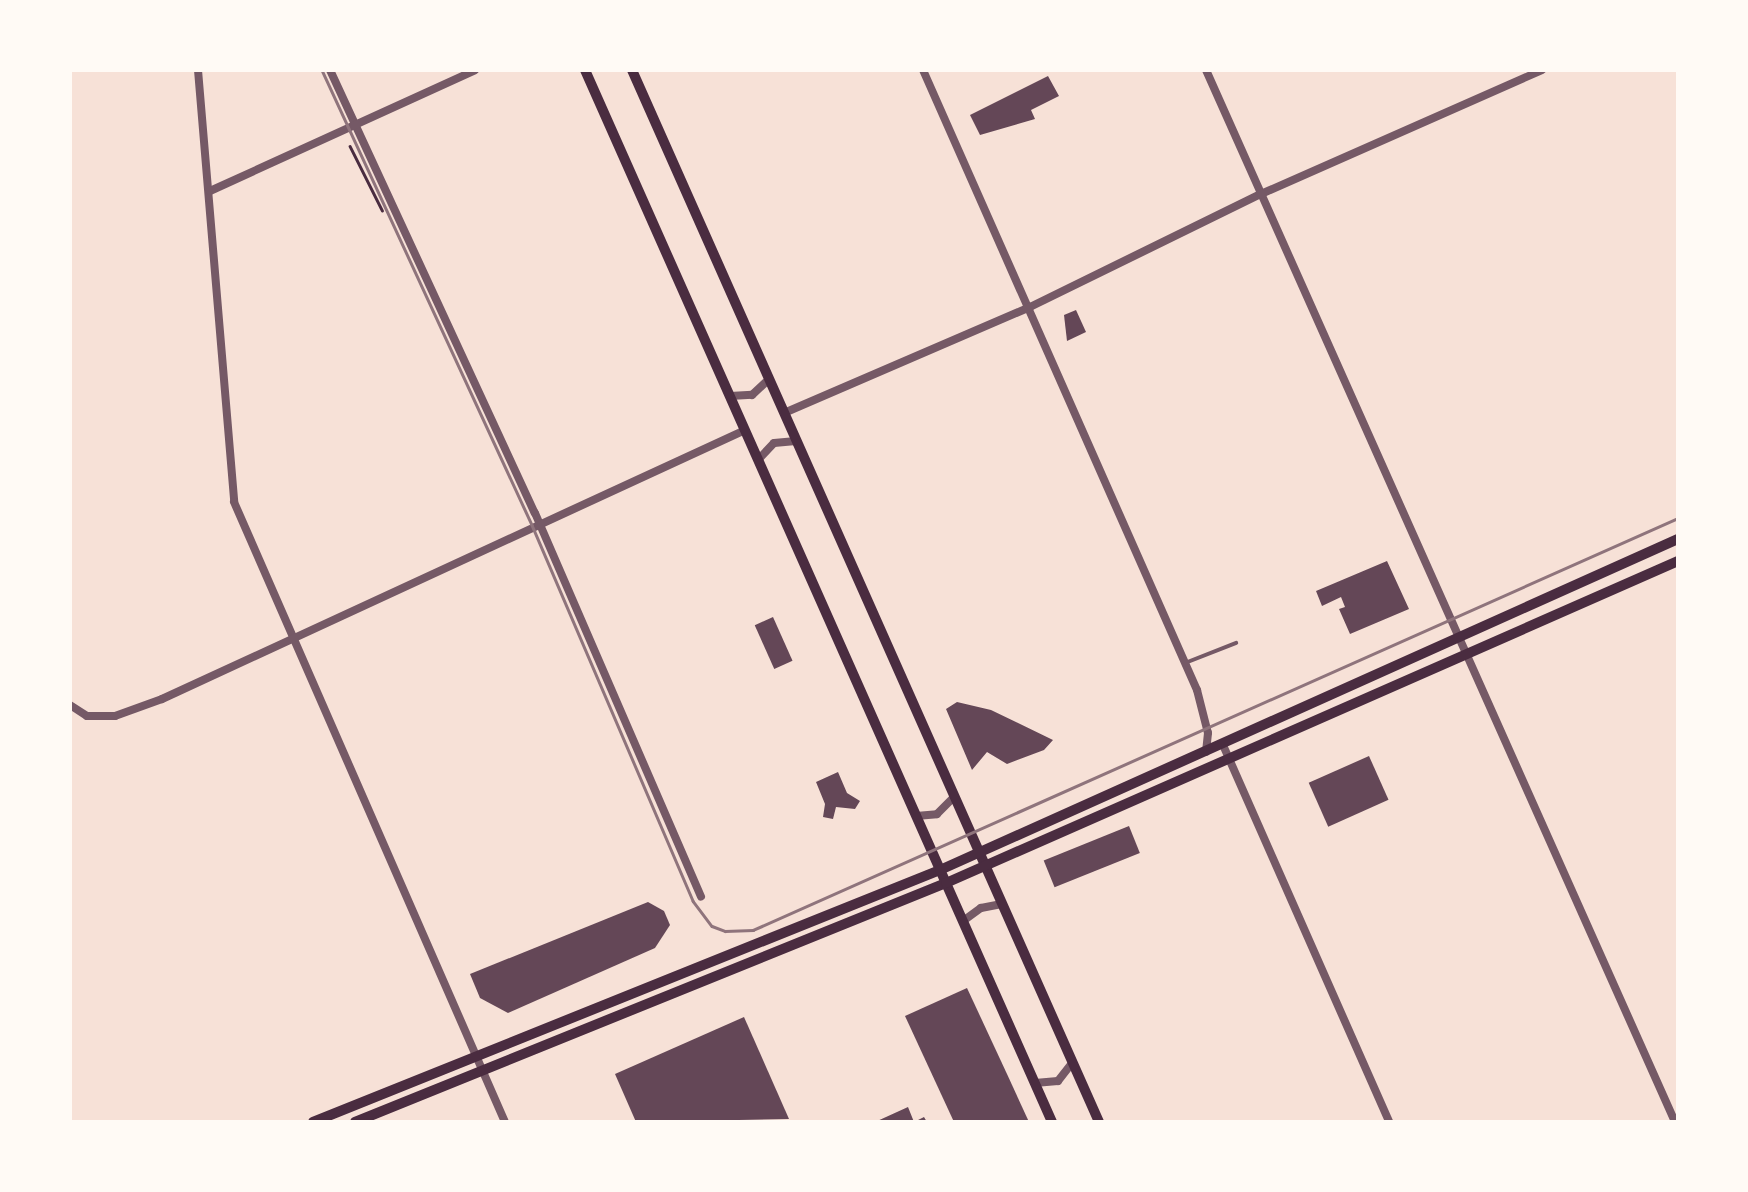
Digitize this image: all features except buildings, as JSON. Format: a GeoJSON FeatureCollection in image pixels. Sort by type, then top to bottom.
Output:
{"type":"FeatureCollection","features":[{"type":"Feature","properties":{"kind":"main road"},"geometry":{"type":"LineString","coordinates":[[584,70],[1052,1122]]}},
{"type":"Feature","properties":{"kind":"main road"},"geometry":{"type":"LineString","coordinates":[[632,70],[1099,1122]]}},
{"type":"Feature","properties":{"kind":"main road"},"geometry":{"type":"LineString","coordinates":[[313,1122],[940,870],[1461,640],[1678,539]]}},
{"type":"Feature","properties":{"kind":"main road"},"geometry":{"type":"LineString","coordinates":[[355,1122],[946,884],[1678,562]]}},
{"type":"Feature","properties":{"kind":"street"},"geometry":{"type":"LineString","coordinates":[[198,70],[231,490],[505,1122]]}},
{"type":"Feature","properties":{"kind":"street"},"geometry":{"type":"LineString","coordinates":[[330,70],[539,522],[701,897]]}},
{"type":"Feature","properties":{"kind":"street"},"geometry":{"type":"LineString","coordinates":[[210,191],[476,70]]}},
{"type":"Feature","properties":{"kind":"street"},"geometry":{"type":"LineString","coordinates":[[924,70],[1185,663],[1208,733],[1206,752]]}},
{"type":"Feature","properties":{"kind":"street"},"geometry":{"type":"LineString","coordinates":[[1206,70],[1676,1122]]}},
{"type":"Feature","properties":{"kind":"street"},"geometry":{"type":"LineString","coordinates":[[784,413],[1030,308],[1261,194],[1542,70]]}},
{"type":"Feature","properties":{"kind":"street"},"geometry":{"type":"LineString","coordinates":[[730,396],[752,395],[769,379]]}},
{"type":"Feature","properties":{"kind":"street"},"geometry":{"type":"LineString","coordinates":[[70,705],[88,716],[115,716],[745,430]]}},
{"type":"Feature","properties":{"kind":"street"},"geometry":{"type":"LineString","coordinates":[[758,460],[774,444],[796,440]]}},
{"type":"Feature","properties":{"kind":"street"},"geometry":{"type":"LineString","coordinates":[[1223,744],[1389,1122]]}},
{"type":"Feature","properties":{"kind":"street"},"geometry":{"type":"LineString","coordinates":[[916,816],[938,814],[954,797]]}},
{"type":"Feature","properties":{"kind":"street"},"geometry":{"type":"LineString","coordinates":[[964,922],[981,908],[1002,904]]}},
{"type":"Feature","properties":{"kind":"street"},"geometry":{"type":"LineString","coordinates":[[1036,1084],[1058,1081],[1072,1063]]}},
{"type":"Feature","properties":{"kind":"lane"},"geometry":{"type":"LineString","coordinates":[[1185,663],[1236,644]]}},
{"type":"Feature","properties":{"kind":"path"},"geometry":{"type":"LineString","coordinates":[[350,146],[382,210]]}},
{"type":"Feature","properties":{"kind":"tram line"},"geometry":{"type":"LineString","coordinates":[[322,70],[532,525],[693,901],[712,926],[725,931],[753,930],[1678,518]]}}]}
